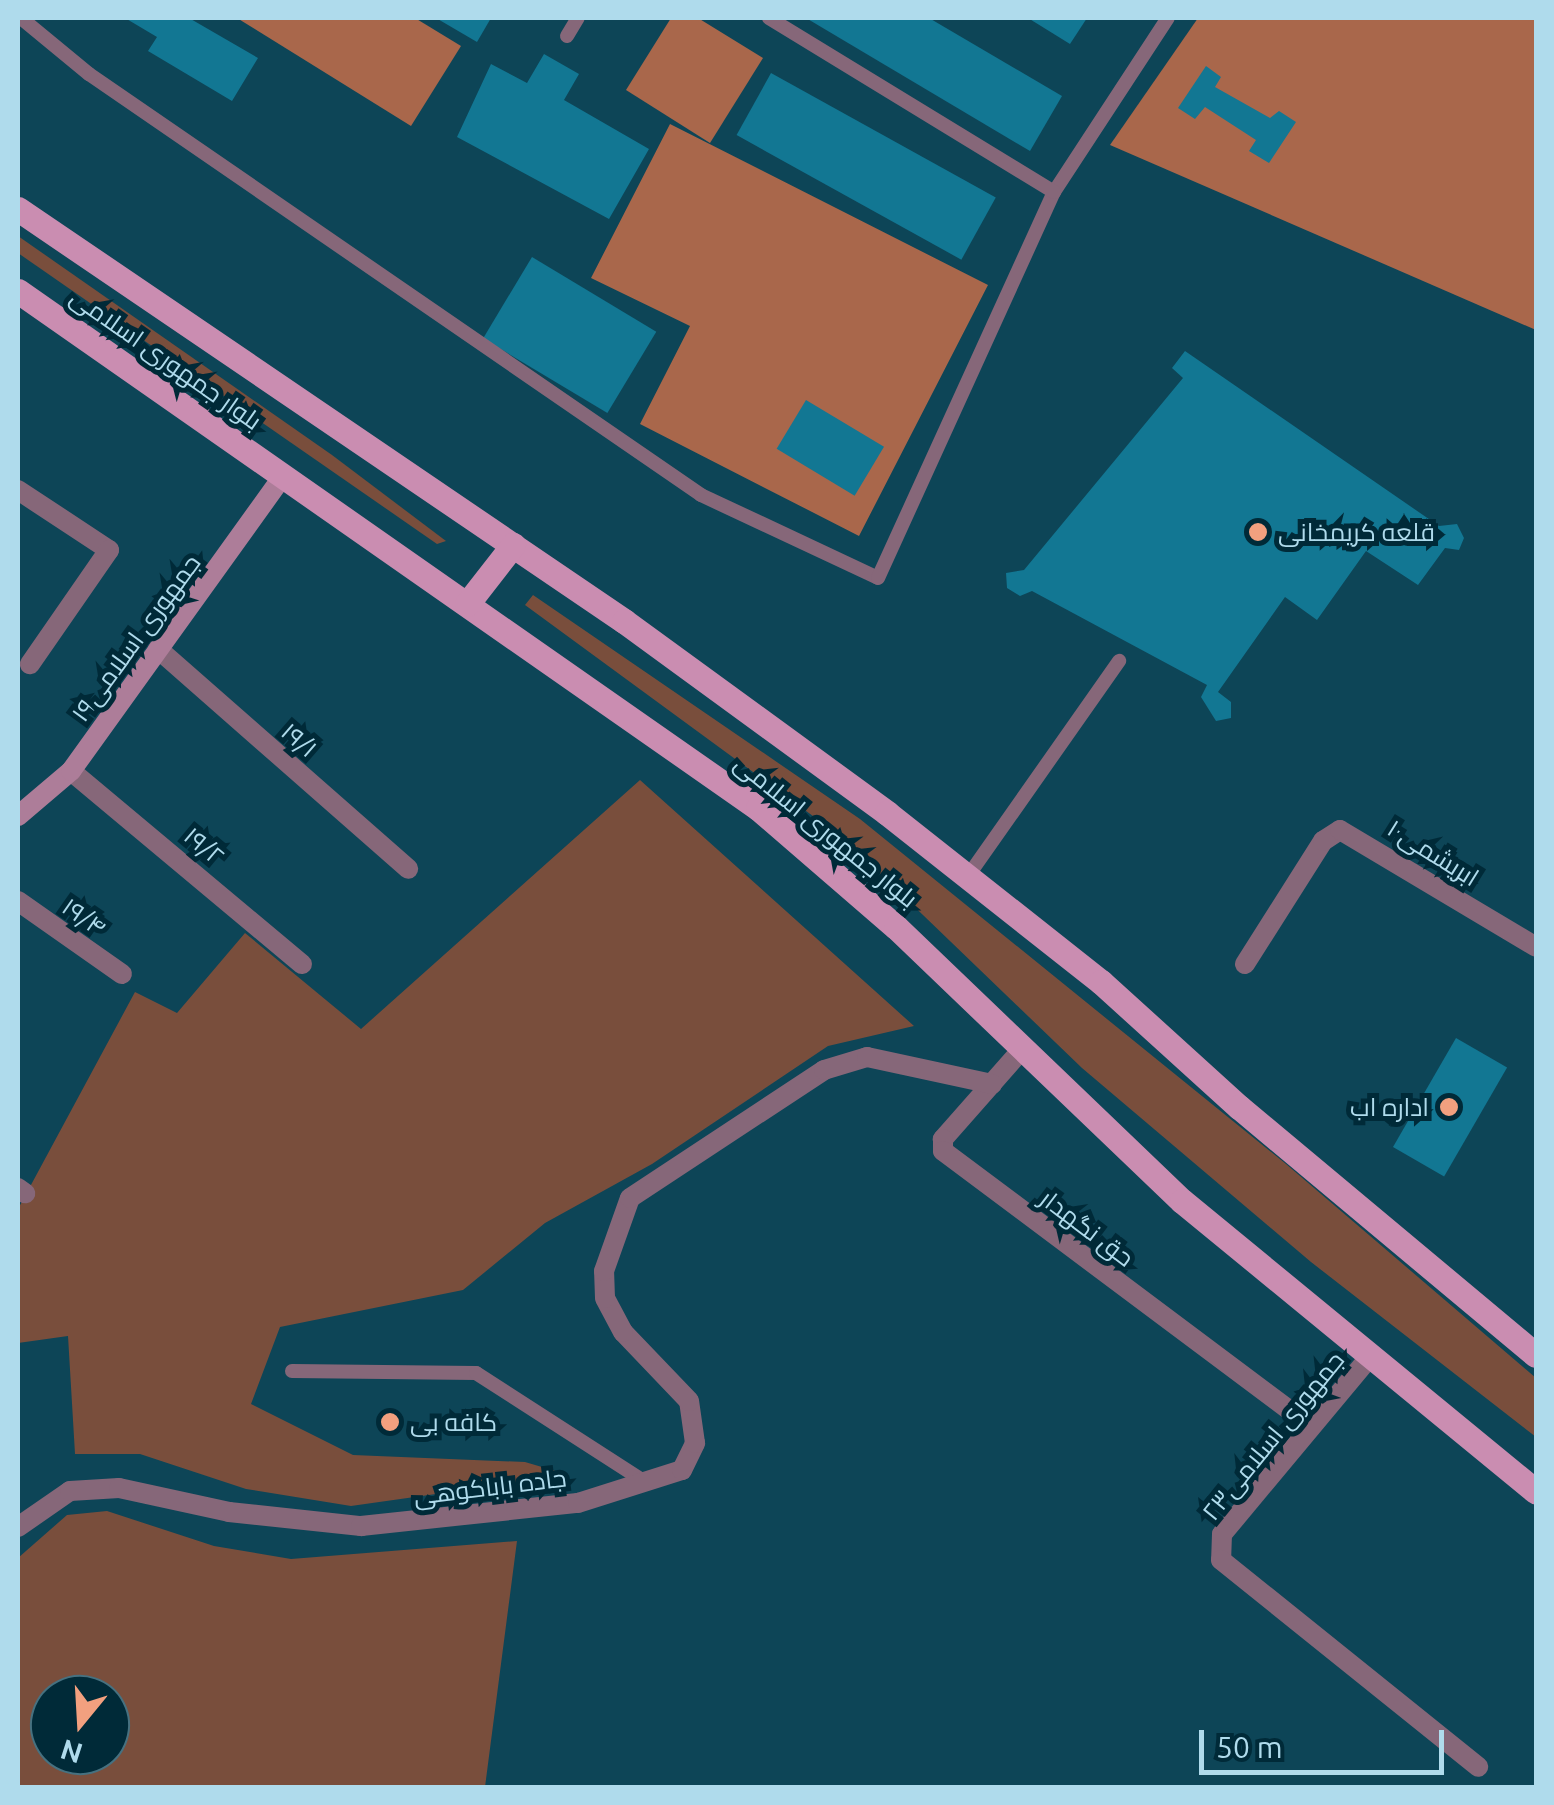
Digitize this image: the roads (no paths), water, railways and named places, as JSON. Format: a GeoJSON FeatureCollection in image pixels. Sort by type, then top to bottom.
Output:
{"type":"FeatureCollection","features":[{"type":"Feature","properties":{"kind":"main road","name":"بلوار جمهوری اسلامی"},"geometry":{"type":"LineString","coordinates":[[18,209],[513,546],[968,876],[1536,1354]]}},
{"type":"Feature","properties":{"kind":"main road","name":"بلوار جمهوری اسلامی"},"geometry":{"type":"LineString","coordinates":[[18,291],[758,808],[1024,1047],[1182,1200],[1368,1359],[1536,1492]]}},
{"type":"Feature","properties":{"kind":"main road"},"geometry":{"type":"LineString","coordinates":[[467,604],[513,546]]}},
{"type":"Feature","properties":{"kind":"street","name":"جمهوری اسلامی۱۹"},"geometry":{"type":"LineString","coordinates":[[18,815],[70,770],[282,478]]}},
{"type":"Feature","properties":{"kind":"street"},"geometry":{"type":"LineString","coordinates":[[18,490],[109,550],[30,664]]}},
{"type":"Feature","properties":{"kind":"street","name":"۱۹/۱"},"geometry":{"type":"LineString","coordinates":[[158,649],[408,869]]}},
{"type":"Feature","properties":{"kind":"street","name":"۱۹/۲"},"geometry":{"type":"LineString","coordinates":[[70,770],[302,964]]}},
{"type":"Feature","properties":{"kind":"street","name":"ابریشمی۱۰"},"geometry":{"type":"LineString","coordinates":[[1245,964],[1323,841],[1340,830],[1536,948]]}},
{"type":"Feature","properties":{"kind":"street","name":"۱۹/۴"},"geometry":{"type":"LineString","coordinates":[[18,902],[122,974]]}},
{"type":"Feature","properties":{"kind":"street","name":"حق نگهدار"},"geometry":{"type":"LineString","coordinates":[[1024,1047],[943,1138],[943,1151],[1310,1426]]}},
{"type":"Feature","properties":{"kind":"street","name":"جاده باباکوهی"},"geometry":{"type":"LineString","coordinates":[[18,1527],[70,1491],[119,1488],[229,1512],[360,1526],[578,1503],[682,1470],[695,1443],[689,1400],[622,1332],[605,1298],[604,1271],[630,1198],[824,1070],[867,1056],[992,1084]]}},
{"type":"Feature","properties":{"kind":"street","name":"جمهوری اسلامی۲۳"},"geometry":{"type":"LineString","coordinates":[[1368,1359],[1310,1426],[1217,1546],[1221,1560],[1478,1767]]}},
{"type":"Feature","properties":{"kind":"lane"},"geometry":{"type":"LineString","coordinates":[[21,18],[89,74],[700,495],[878,578],[1054,192],[1168,18]]}},
{"type":"Feature","properties":{"kind":"lane"},"geometry":{"type":"LineString","coordinates":[[567,36],[578,18]]}},
{"type":"Feature","properties":{"kind":"lane"},"geometry":{"type":"LineString","coordinates":[[768,18],[1054,192]]}},
{"type":"Feature","properties":{"kind":"lane"},"geometry":{"type":"LineString","coordinates":[[968,876],[1118,661]]}},
{"type":"Feature","properties":{"kind":"lane"},"geometry":{"type":"LineString","coordinates":[[292,1371],[476,1373],[645,1482]]}},
{"type":"Feature","properties":{"kind":"place","name":"قلعه کریمخانی"},"geometry":{"type":"Point","coordinates":[1258,532]}},
{"type":"Feature","properties":{"kind":"place","name":"اداره اب"},"geometry":{"type":"Point","coordinates":[1449,1107]}},
{"type":"Feature","properties":{"kind":"place","name":"کافه بی"},"geometry":{"type":"Point","coordinates":[390,1422]}}]}
